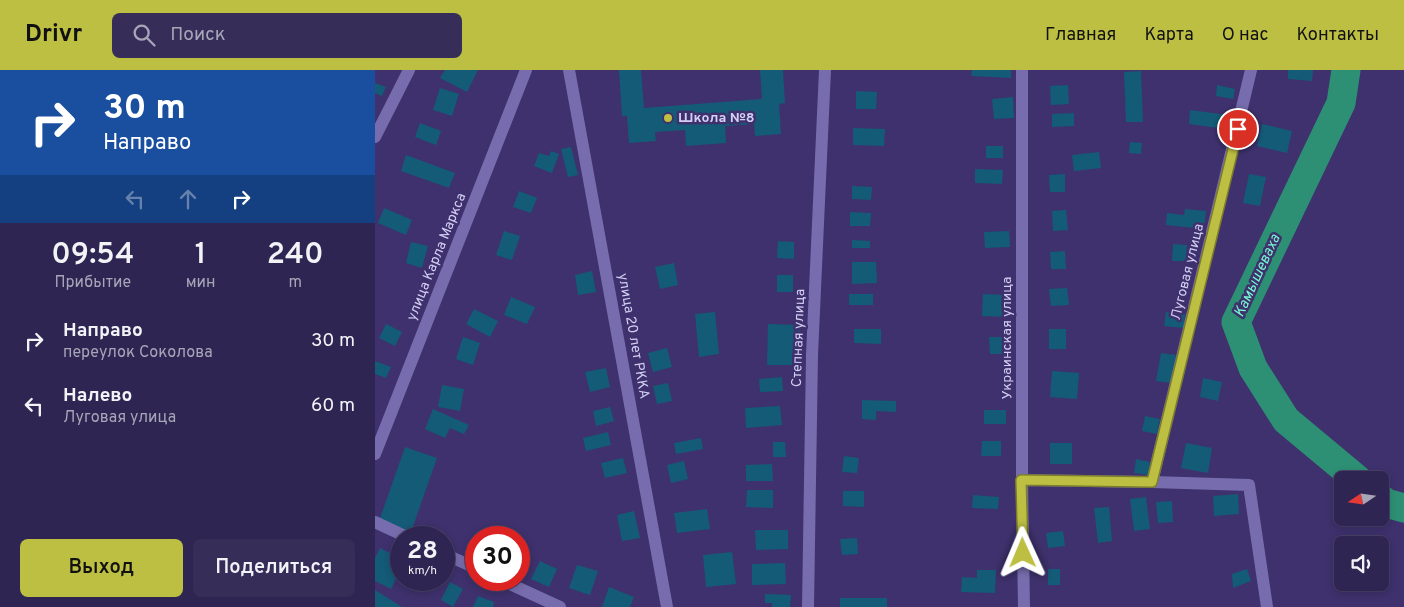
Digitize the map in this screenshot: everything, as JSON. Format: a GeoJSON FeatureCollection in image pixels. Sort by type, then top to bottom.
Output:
{"type":"FeatureCollection","features":[{"type":"Feature","properties":{"kind":"street"},"geometry":{"type":"LineString","coordinates":[[375,137],[409,70]]}},
{"type":"Feature","properties":{"kind":"street","name":"улица Карла Маркса"},"geometry":{"type":"LineString","coordinates":[[375,454],[526,70]]}},
{"type":"Feature","properties":{"kind":"street","name":"улица 20 лет РККА"},"geometry":{"type":"LineString","coordinates":[[569,70],[667,607]]}},
{"type":"Feature","properties":{"kind":"street","name":"Степная улица"},"geometry":{"type":"LineString","coordinates":[[808,607],[812,355],[825,70]]}},
{"type":"Feature","properties":{"kind":"street","name":"Украинская улица"},"geometry":{"type":"LineString","coordinates":[[1022,70],[1021,480],[1024,607]]}},
{"type":"Feature","properties":{"kind":"street","name":"Луговая улица"},"geometry":{"type":"LineString","coordinates":[[1152,482],[1251,70]]}},
{"type":"Feature","properties":{"kind":"street"},"geometry":{"type":"LineString","coordinates":[[1021,480],[1249,485],[1267,607]]}},
{"type":"Feature","properties":{"kind":"street"},"geometry":{"type":"LineString","coordinates":[[375,522],[390,529]]}},
{"type":"Feature","properties":{"kind":"street"},"geometry":{"type":"LineString","coordinates":[[525,591],[560,607]]}},
{"type":"Feature","properties":{"kind":"building"},"geometry":{"type":"Polygon","coordinates":[[[445,70],[478,70],[467,92],[440,78],[445,70]]]}},
{"type":"Feature","properties":{"kind":"building"},"geometry":{"type":"Polygon","coordinates":[[[619,70],[641,70],[644,108],[762,99],[760,70],[783,70],[785,103],[779,104],[781,134],[755,136],[754,124],[725,126],[726,143],[686,146],[685,130],[655,132],[656,141],[629,143],[627,116],[622,116],[619,70]]]}},
{"type":"Feature","properties":{"kind":"building"},"geometry":{"type":"Polygon","coordinates":[[[972,70],[1011,70],[1011,78],[971,76],[972,70]]]}},
{"type":"Feature","properties":{"kind":"building"},"geometry":{"type":"Polygon","coordinates":[[[1288,70],[1313,70],[1312,81],[1288,79],[1288,70]]]}},
{"type":"Feature","properties":{"kind":"building"},"geometry":{"type":"Polygon","coordinates":[[[1141,71],[1143,122],[1126,122],[1124,72],[1141,71]]]}},
{"type":"Feature","properties":{"kind":"building"},"geometry":{"type":"Polygon","coordinates":[[[375,83],[386,87],[382,96],[375,93],[375,83]]]}},
{"type":"Feature","properties":{"kind":"building"},"geometry":{"type":"Polygon","coordinates":[[[1068,85],[1069,104],[1051,105],[1050,86],[1068,85]]]}},
{"type":"Feature","properties":{"kind":"building"},"geometry":{"type":"Polygon","coordinates":[[[1217,85],[1235,89],[1233,99],[1216,96],[1217,85]]]}},
{"type":"Feature","properties":{"kind":"building"},"geometry":{"type":"Polygon","coordinates":[[[440,88],[459,94],[452,116],[433,110],[440,88]]]}},
{"type":"Feature","properties":{"kind":"building"},"geometry":{"type":"Polygon","coordinates":[[[856,91],[877,92],[876,109],[856,109],[856,91]]]}},
{"type":"Feature","properties":{"kind":"building"},"geometry":{"type":"Polygon","coordinates":[[[1013,97],[1014,118],[994,119],[992,99],[1013,97]]]}},
{"type":"Feature","properties":{"kind":"building"},"geometry":{"type":"Polygon","coordinates":[[[1190,110],[1228,115],[1226,129],[1189,124],[1190,110]]]}},
{"type":"Feature","properties":{"kind":"building"},"geometry":{"type":"Polygon","coordinates":[[[1074,113],[1074,126],[1052,127],[1052,114],[1074,113]]]}},
{"type":"Feature","properties":{"kind":"building"},"geometry":{"type":"Polygon","coordinates":[[[420,123],[441,131],[436,145],[415,137],[420,123]]]}},
{"type":"Feature","properties":{"kind":"building"},"geometry":{"type":"Polygon","coordinates":[[[1262,124],[1292,131],[1287,153],[1257,146],[1262,124]]]}},
{"type":"Feature","properties":{"kind":"building"},"geometry":{"type":"Polygon","coordinates":[[[853,128],[885,129],[884,146],[853,145],[853,128]]]}},
{"type":"Feature","properties":{"kind":"building"},"geometry":{"type":"Polygon","coordinates":[[[1130,142],[1142,143],[1141,154],[1129,153],[1130,142]]]}},
{"type":"Feature","properties":{"kind":"building"},"geometry":{"type":"Polygon","coordinates":[[[986,146],[1003,146],[1003,158],[986,158],[986,146]]]}},
{"type":"Feature","properties":{"kind":"building"},"geometry":{"type":"Polygon","coordinates":[[[571,147],[578,175],[568,177],[561,149],[571,147]]]}},
{"type":"Feature","properties":{"kind":"building"},"geometry":{"type":"Polygon","coordinates":[[[551,151],[559,154],[552,173],[534,166],[539,153],[549,156],[551,151]]]}},
{"type":"Feature","properties":{"kind":"building"},"geometry":{"type":"Polygon","coordinates":[[[1099,152],[1101,168],[1074,171],[1072,155],[1099,152]]]}},
{"type":"Feature","properties":{"kind":"building"},"geometry":{"type":"Polygon","coordinates":[[[406,155],[455,173],[449,188],[401,171],[406,155]]]}},
{"type":"Feature","properties":{"kind":"building"},"geometry":{"type":"Polygon","coordinates":[[[975,169],[1003,170],[1002,184],[975,183],[975,169]]]}},
{"type":"Feature","properties":{"kind":"building"},"geometry":{"type":"Polygon","coordinates":[[[1065,174],[1065,192],[1050,192],[1049,175],[1065,174]]]}},
{"type":"Feature","properties":{"kind":"building"},"geometry":{"type":"Polygon","coordinates":[[[1249,174],[1266,177],[1260,206],[1243,203],[1249,174]]]}},
{"type":"Feature","properties":{"kind":"building"},"geometry":{"type":"Polygon","coordinates":[[[852,186],[872,187],[871,200],[852,199],[852,186]]]}},
{"type":"Feature","properties":{"kind":"building"},"geometry":{"type":"Polygon","coordinates":[[[519,191],[537,198],[531,213],[513,207],[519,191]]]}},
{"type":"Feature","properties":{"kind":"building"},"geometry":{"type":"Polygon","coordinates":[[[384,208],[412,220],[406,235],[378,223],[384,208]]]}},
{"type":"Feature","properties":{"kind":"building"},"geometry":{"type":"Polygon","coordinates":[[[1185,209],[1206,211],[1204,229],[1166,225],[1167,213],[1184,215],[1185,209]]]}},
{"type":"Feature","properties":{"kind":"building"},"geometry":{"type":"Polygon","coordinates":[[[1066,210],[1068,230],[1053,231],[1052,211],[1066,210]]]}},
{"type":"Feature","properties":{"kind":"building"},"geometry":{"type":"Polygon","coordinates":[[[850,212],[871,213],[870,226],[850,226],[850,212]]]}},
{"type":"Feature","properties":{"kind":"building"},"geometry":{"type":"Polygon","coordinates":[[[504,231],[520,236],[512,260],[496,255],[504,231]]]}},
{"type":"Feature","properties":{"kind":"building"},"geometry":{"type":"Polygon","coordinates":[[[1009,231],[1010,247],[985,248],[984,232],[1009,231]]]}},
{"type":"Feature","properties":{"kind":"building"},"geometry":{"type":"Polygon","coordinates":[[[852,240],[870,241],[870,248],[852,248],[852,240]]]}},
{"type":"Feature","properties":{"kind":"building"},"geometry":{"type":"Polygon","coordinates":[[[778,241],[794,242],[794,259],[777,258],[778,241]]]}},
{"type":"Feature","properties":{"kind":"building"},"geometry":{"type":"Polygon","coordinates":[[[411,242],[428,246],[422,268],[406,263],[411,242]]]}},
{"type":"Feature","properties":{"kind":"building"},"geometry":{"type":"Polygon","coordinates":[[[1173,244],[1187,245],[1186,261],[1172,261],[1173,244]]]}},
{"type":"Feature","properties":{"kind":"building"},"geometry":{"type":"Polygon","coordinates":[[[1065,251],[1066,269],[1051,269],[1050,252],[1065,251]]]}},
{"type":"Feature","properties":{"kind":"building"},"geometry":{"type":"Polygon","coordinates":[[[852,262],[876,262],[877,283],[852,284],[852,262]]]}},
{"type":"Feature","properties":{"kind":"building"},"geometry":{"type":"Polygon","coordinates":[[[674,263],[678,285],[660,289],[655,267],[674,263]]]}},
{"type":"Feature","properties":{"kind":"building"},"geometry":{"type":"Polygon","coordinates":[[[592,271],[596,292],[578,295],[575,275],[592,271]]]}},
{"type":"Feature","properties":{"kind":"building"},"geometry":{"type":"Polygon","coordinates":[[[777,275],[793,275],[793,292],[777,292],[777,275]]]}},
{"type":"Feature","properties":{"kind":"building"},"geometry":{"type":"Polygon","coordinates":[[[1067,288],[1069,305],[1051,306],[1049,289],[1067,288]]]}},
{"type":"Feature","properties":{"kind":"building"},"geometry":{"type":"Polygon","coordinates":[[[849,294],[873,294],[873,305],[849,305],[849,294]]]}},
{"type":"Feature","properties":{"kind":"building"},"geometry":{"type":"Polygon","coordinates":[[[983,294],[1009,295],[1009,317],[982,316],[983,294]]]}},
{"type":"Feature","properties":{"kind":"building"},"geometry":{"type":"Polygon","coordinates":[[[511,297],[535,307],[527,324],[504,315],[511,297]]]}},
{"type":"Feature","properties":{"kind":"building"},"geometry":{"type":"Polygon","coordinates":[[[474,309],[498,321],[490,337],[466,324],[474,309]]]}},
{"type":"Feature","properties":{"kind":"building"},"geometry":{"type":"Polygon","coordinates":[[[715,312],[719,354],[699,357],[695,314],[715,312]]]}},
{"type":"Feature","properties":{"kind":"building"},"geometry":{"type":"Polygon","coordinates":[[[1166,312],[1185,314],[1184,328],[1164,326],[1166,312]]]}},
{"type":"Feature","properties":{"kind":"building"},"geometry":{"type":"Polygon","coordinates":[[[386,324],[402,332],[395,346],[379,338],[386,324]]]}},
{"type":"Feature","properties":{"kind":"building"},"geometry":{"type":"Polygon","coordinates":[[[768,324],[800,325],[799,365],[767,365],[768,324]]]}},
{"type":"Feature","properties":{"kind":"building"},"geometry":{"type":"Polygon","coordinates":[[[854,329],[881,329],[881,344],[854,343],[854,329]]]}},
{"type":"Feature","properties":{"kind":"building"},"geometry":{"type":"Polygon","coordinates":[[[1049,329],[1066,329],[1066,349],[1049,349],[1049,329]]]}},
{"type":"Feature","properties":{"kind":"building"},"geometry":{"type":"Polygon","coordinates":[[[463,337],[480,343],[473,365],[456,359],[463,337]]]}},
{"type":"Feature","properties":{"kind":"building"},"geometry":{"type":"Polygon","coordinates":[[[989,337],[1003,337],[1003,354],[990,354],[989,337]]]}},
{"type":"Feature","properties":{"kind":"building"},"geometry":{"type":"Polygon","coordinates":[[[667,348],[672,367],[653,372],[648,353],[667,348]]]}},
{"type":"Feature","properties":{"kind":"building"},"geometry":{"type":"Polygon","coordinates":[[[1161,353],[1176,355],[1172,383],[1156,381],[1161,353]]]}},
{"type":"Feature","properties":{"kind":"building"},"geometry":{"type":"Polygon","coordinates":[[[375,361],[391,367],[386,378],[375,374],[375,361]]]}},
{"type":"Feature","properties":{"kind":"building"},"geometry":{"type":"Polygon","coordinates":[[[606,368],[610,387],[590,392],[585,372],[606,368]]]}},
{"type":"Feature","properties":{"kind":"building"},"geometry":{"type":"Polygon","coordinates":[[[1052,371],[1079,373],[1077,399],[1050,397],[1052,371]]]}},
{"type":"Feature","properties":{"kind":"building"},"geometry":{"type":"Polygon","coordinates":[[[782,377],[783,391],[760,392],[759,379],[782,377]]]}},
{"type":"Feature","properties":{"kind":"building"},"geometry":{"type":"Polygon","coordinates":[[[1203,378],[1222,382],[1218,401],[1200,397],[1203,378]]]}},
{"type":"Feature","properties":{"kind":"building"},"geometry":{"type":"Polygon","coordinates":[[[668,383],[672,401],[657,404],[653,386],[668,383]]]}},
{"type":"Feature","properties":{"kind":"building"},"geometry":{"type":"Polygon","coordinates":[[[442,385],[464,389],[460,411],[438,407],[442,385]]]}},
{"type":"Feature","properties":{"kind":"building"},"geometry":{"type":"Polygon","coordinates":[[[862,400],[896,401],[896,412],[876,411],[876,420],[862,419],[862,400]]]}},
{"type":"Feature","properties":{"kind":"building"},"geometry":{"type":"Polygon","coordinates":[[[780,406],[782,425],[746,428],[745,408],[780,406]]]}},
{"type":"Feature","properties":{"kind":"building"},"geometry":{"type":"Polygon","coordinates":[[[610,407],[614,421],[596,426],[593,411],[610,407]]]}},
{"type":"Feature","properties":{"kind":"building"},"geometry":{"type":"Polygon","coordinates":[[[433,409],[469,425],[464,434],[450,428],[445,438],[425,429],[433,409]]]}},
{"type":"Feature","properties":{"kind":"building"},"geometry":{"type":"Polygon","coordinates":[[[984,410],[1006,410],[1006,424],[984,424],[984,410]]]}},
{"type":"Feature","properties":{"kind":"building"},"geometry":{"type":"Polygon","coordinates":[[[1145,416],[1160,419],[1157,434],[1142,431],[1145,416]]]}},
{"type":"Feature","properties":{"kind":"building"},"geometry":{"type":"Polygon","coordinates":[[[608,432],[611,445],[586,451],[583,438],[608,432]]]}},
{"type":"Feature","properties":{"kind":"building"},"geometry":{"type":"Polygon","coordinates":[[[701,438],[703,449],[676,454],[674,443],[701,438]]]}},
{"type":"Feature","properties":{"kind":"building"},"geometry":{"type":"Polygon","coordinates":[[[982,441],[1001,441],[1001,456],[981,456],[982,441]]]}},
{"type":"Feature","properties":{"kind":"building"},"geometry":{"type":"Polygon","coordinates":[[[773,442],[785,442],[786,457],[773,457],[773,442]]]}},
{"type":"Feature","properties":{"kind":"building"},"geometry":{"type":"Polygon","coordinates":[[[1050,443],[1072,443],[1072,464],[1050,464],[1050,443]]]}},
{"type":"Feature","properties":{"kind":"building"},"geometry":{"type":"Polygon","coordinates":[[[1186,443],[1212,448],[1208,473],[1181,468],[1186,443]]]}},
{"type":"Feature","properties":{"kind":"building"},"geometry":{"type":"Polygon","coordinates":[[[405,447],[437,458],[413,526],[394,526],[379,521],[405,447]]]}},
{"type":"Feature","properties":{"kind":"building"},"geometry":{"type":"Polygon","coordinates":[[[844,456],[859,458],[857,473],[842,472],[844,456]]]}},
{"type":"Feature","properties":{"kind":"building"},"geometry":{"type":"Polygon","coordinates":[[[623,458],[627,473],[605,478],[601,463],[623,458]]]}},
{"type":"Feature","properties":{"kind":"building"},"geometry":{"type":"Polygon","coordinates":[[[1136,459],[1150,462],[1148,475],[1134,473],[1136,459]]]}},
{"type":"Feature","properties":{"kind":"building"},"geometry":{"type":"Polygon","coordinates":[[[684,461],[688,479],[671,483],[667,465],[684,461]]]}},
{"type":"Feature","properties":{"kind":"building"},"geometry":{"type":"Polygon","coordinates":[[[772,464],[773,481],[746,481],[746,465],[772,464]]]}},
{"type":"Feature","properties":{"kind":"building"},"geometry":{"type":"Polygon","coordinates":[[[747,490],[773,490],[773,508],[746,507],[747,490]]]}},
{"type":"Feature","properties":{"kind":"building"},"geometry":{"type":"Polygon","coordinates":[[[843,491],[864,491],[864,507],[843,506],[843,491]]]}},
{"type":"Feature","properties":{"kind":"building"},"geometry":{"type":"Polygon","coordinates":[[[1238,494],[1239,514],[1214,516],[1213,496],[1238,494]]]}},
{"type":"Feature","properties":{"kind":"building"},"geometry":{"type":"Polygon","coordinates":[[[973,495],[999,497],[998,509],[972,508],[973,495]]]}},
{"type":"Feature","properties":{"kind":"building"},"geometry":{"type":"Polygon","coordinates":[[[1146,497],[1150,529],[1134,531],[1130,499],[1146,497]]]}},
{"type":"Feature","properties":{"kind":"building"},"geometry":{"type":"Polygon","coordinates":[[[1172,501],[1173,522],[1158,523],[1156,502],[1172,501]]]}},
{"type":"Feature","properties":{"kind":"building"},"geometry":{"type":"Polygon","coordinates":[[[1109,507],[1112,541],[1098,543],[1094,508],[1109,507]]]}},
{"type":"Feature","properties":{"kind":"building"},"geometry":{"type":"Polygon","coordinates":[[[707,509],[710,529],[677,533],[674,513],[707,509]]]}},
{"type":"Feature","properties":{"kind":"building"},"geometry":{"type":"Polygon","coordinates":[[[634,511],[640,538],[622,541],[617,515],[634,511]]]}},
{"type":"Feature","properties":{"kind":"building"},"geometry":{"type":"Polygon","coordinates":[[[755,530],[788,530],[788,549],[756,550],[755,530]]]}},
{"type":"Feature","properties":{"kind":"building"},"geometry":{"type":"Polygon","coordinates":[[[1063,531],[1065,546],[1048,548],[1046,533],[1063,531]]]}},
{"type":"Feature","properties":{"kind":"building"},"geometry":{"type":"Polygon","coordinates":[[[857,538],[858,554],[842,555],[840,539],[857,538]]]}},
{"type":"Feature","properties":{"kind":"building"},"geometry":{"type":"Polygon","coordinates":[[[380,548],[390,553],[390,588],[375,581],[375,558],[380,548]]]}},
{"type":"Feature","properties":{"kind":"building"},"geometry":{"type":"Polygon","coordinates":[[[732,552],[736,584],[706,587],[703,555],[732,552]]]}},
{"type":"Feature","properties":{"kind":"building"},"geometry":{"type":"Polygon","coordinates":[[[540,561],[557,569],[549,587],[531,579],[540,561]]]}},
{"type":"Feature","properties":{"kind":"building"},"geometry":{"type":"Polygon","coordinates":[[[785,563],[786,584],[752,585],[752,564],[785,563]]]}},
{"type":"Feature","properties":{"kind":"building"},"geometry":{"type":"Polygon","coordinates":[[[577,565],[598,571],[590,595],[569,588],[577,565]]]}},
{"type":"Feature","properties":{"kind":"building"},"geometry":{"type":"Polygon","coordinates":[[[1048,569],[1060,569],[1060,585],[1048,585],[1048,569]]]}},
{"type":"Feature","properties":{"kind":"building"},"geometry":{"type":"Polygon","coordinates":[[[1247,569],[1251,581],[1233,588],[1232,574],[1247,569]]]}},
{"type":"Feature","properties":{"kind":"building"},"geometry":{"type":"Polygon","coordinates":[[[977,570],[996,570],[995,593],[961,592],[962,577],[977,578],[977,570]]]}},
{"type":"Feature","properties":{"kind":"building"},"geometry":{"type":"Polygon","coordinates":[[[455,585],[463,589],[453,607],[441,600],[446,591],[455,591],[455,585]]]}},
{"type":"Feature","properties":{"kind":"building"},"geometry":{"type":"Polygon","coordinates":[[[609,587],[634,597],[630,607],[602,607],[609,587]]]}},
{"type":"Feature","properties":{"kind":"building"},"geometry":{"type":"Polygon","coordinates":[[[375,590],[402,607],[375,607],[375,590]]]}},
{"type":"Feature","properties":{"kind":"building"},"geometry":{"type":"Polygon","coordinates":[[[765,594],[791,595],[790,607],[772,607],[772,603],[765,603],[765,594]]]}},
{"type":"Feature","properties":{"kind":"building"},"geometry":{"type":"Polygon","coordinates":[[[478,596],[494,602],[493,607],[473,607],[478,596]]]}},
{"type":"Feature","properties":{"kind":"building"},"geometry":{"type":"Polygon","coordinates":[[[840,598],[887,598],[887,607],[840,607],[840,598]]]}},
{"type":"Feature","properties":{"kind":"waterway","name":"Камышеваха"},"geometry":{"type":"LineString","coordinates":[[1346,70],[1341,103],[1236,322],[1253,368],[1286,420],[1347,471]]}},
{"type":"Feature","properties":{"kind":"waterway","name":"Камышеваха"},"geometry":{"type":"LineString","coordinates":[[1389,504],[1404,508]]}},
{"type":"Feature","properties":{"kind":"place","name":"Школа №8"},"geometry":{"type":"Point","coordinates":[668,118]}},
{"type":"Feature","properties":{"kind":"route"},"geometry":{"type":"LineString","coordinates":[[1023,553],[1021,480],[1152,482],[1238,129]]}}]}
